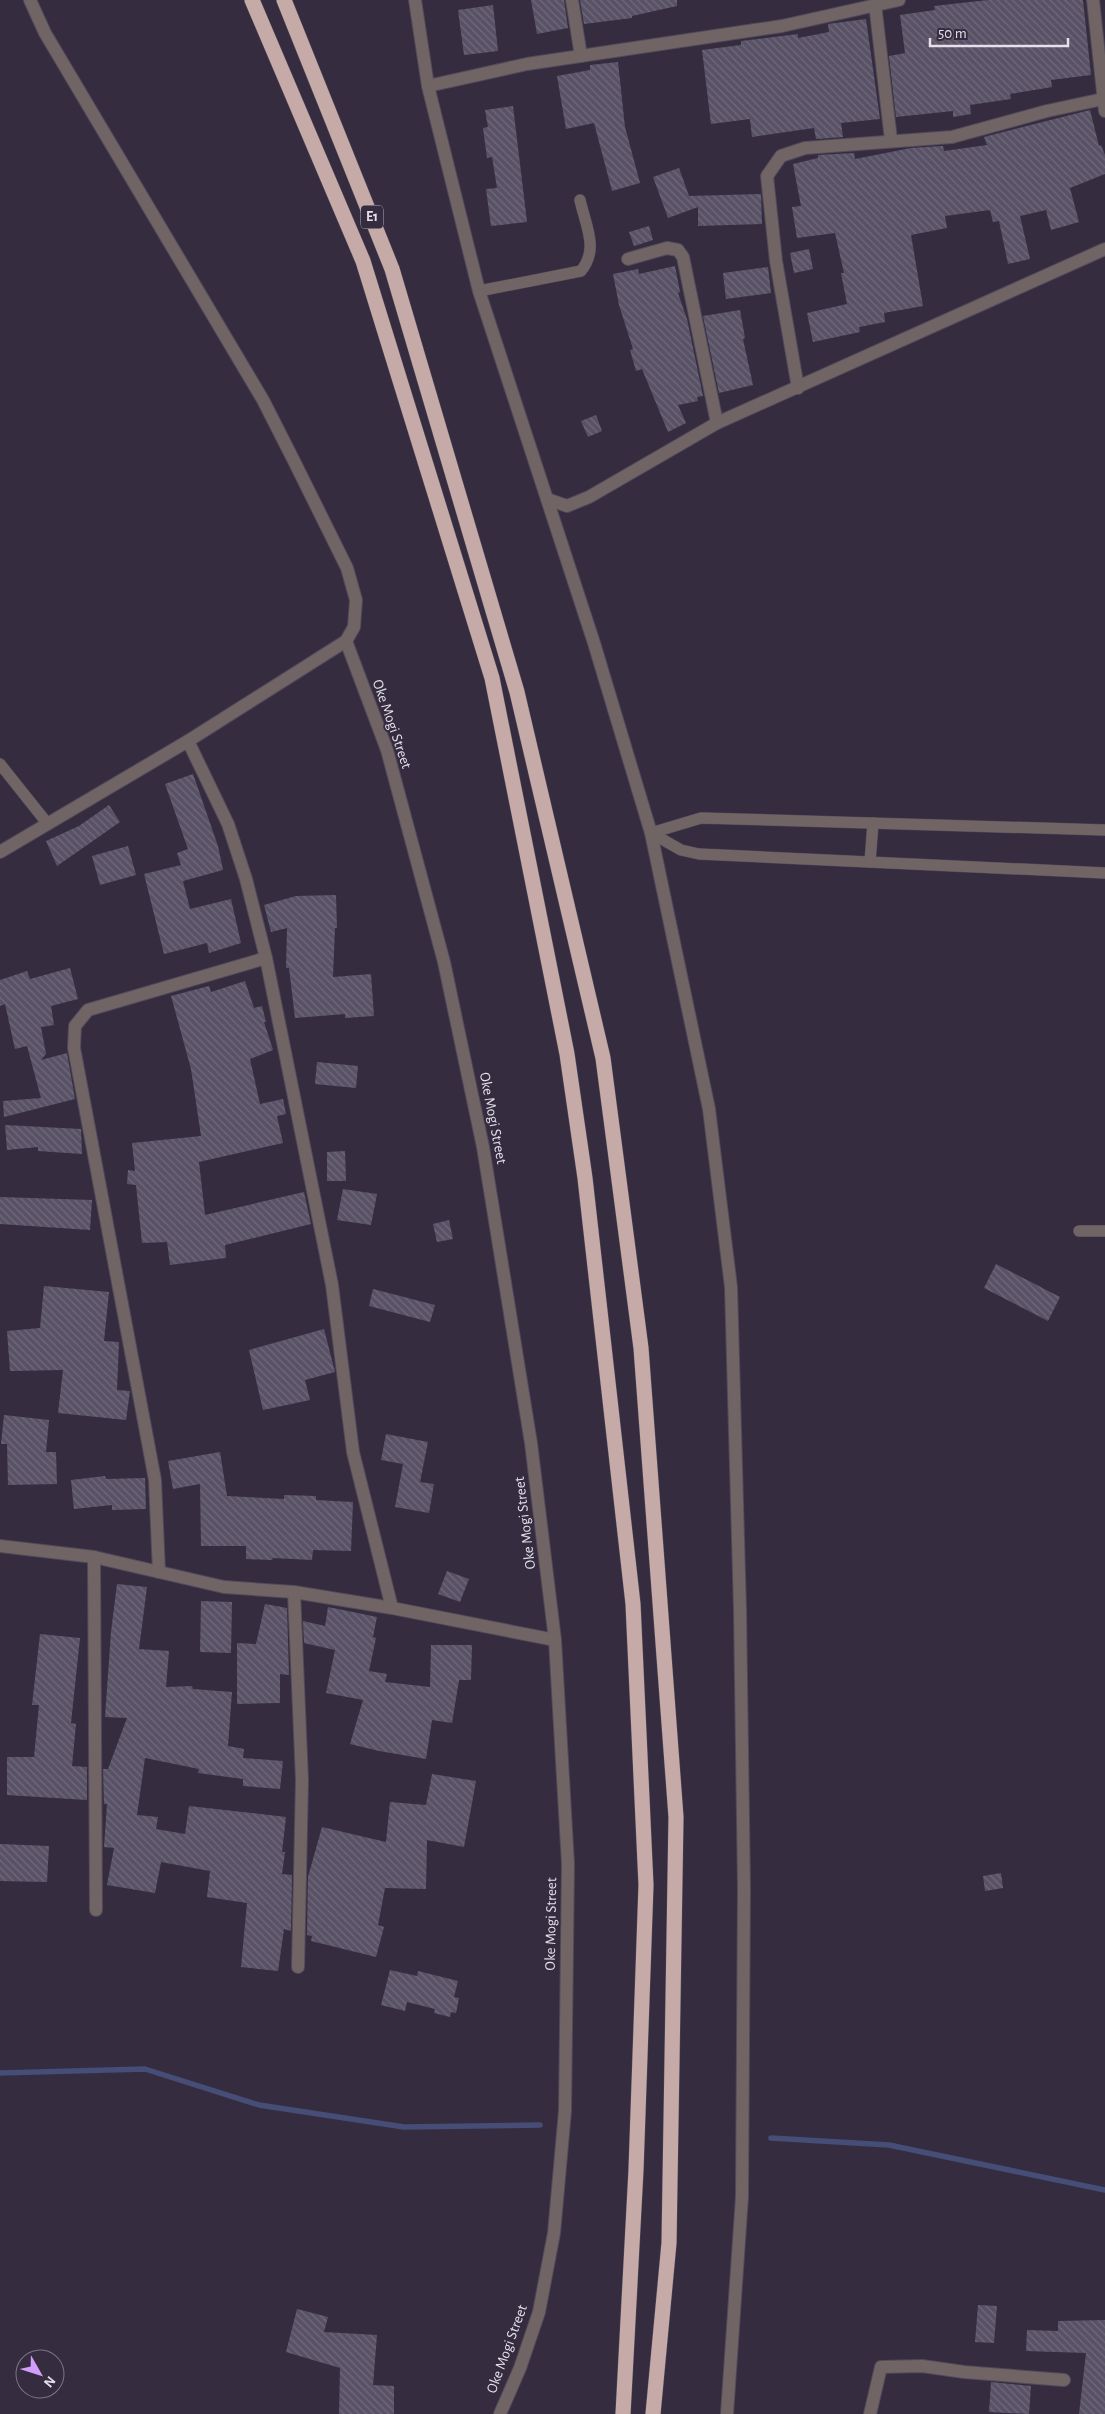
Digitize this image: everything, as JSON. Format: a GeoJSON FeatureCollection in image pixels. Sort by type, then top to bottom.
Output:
{"type":"FeatureCollection","features":[{"type":"Feature","properties":{"kind":"highway","name":"E1"},"geometry":{"type":"LineString","coordinates":[[252,0],[363,261],[492,678],[567,1054],[585,1178],[633,1604],[646,1885],[635,2180],[623,2414]]}},
{"type":"Feature","properties":{"kind":"highway","name":"E1"},"geometry":{"type":"LineString","coordinates":[[284,0],[392,269],[517,692],[603,1058],[641,1348],[676,1817],[669,2243],[653,2414]]}},
{"type":"Feature","properties":{"kind":"street"},"geometry":{"type":"LineString","coordinates":[[0,852],[188,741],[346,641],[354,627],[356,600],[347,568],[263,400],[50,41],[30,0]]}},
{"type":"Feature","properties":{"kind":"street"},"geometry":{"type":"LineString","coordinates":[[414,0],[428,86],[479,291],[594,643],[651,833],[709,1109],[731,1287],[740,1610],[744,1888],[742,2197],[727,2414]]}},
{"type":"Feature","properties":{"kind":"street"},"geometry":{"type":"LineString","coordinates":[[572,0],[581,56]]}},
{"type":"Feature","properties":{"kind":"street"},"geometry":{"type":"LineString","coordinates":[[428,86],[526,64],[782,26],[899,0]]}},
{"type":"Feature","properties":{"kind":"street"},"geometry":{"type":"LineString","coordinates":[[798,388],[776,261],[767,176],[781,156],[805,148],[952,137],[1047,111],[1104,105],[1093,0]]}},
{"type":"Feature","properties":{"kind":"street"},"geometry":{"type":"LineString","coordinates":[[875,4],[892,140]]}},
{"type":"Feature","properties":{"kind":"street"},"geometry":{"type":"LineString","coordinates":[[628,259],[667,248],[678,250],[683,257],[717,423]]}},
{"type":"Feature","properties":{"kind":"street"},"geometry":{"type":"LineString","coordinates":[[547,499],[567,506],[589,497],[717,423],[1105,249]]}},
{"type":"Feature","properties":{"kind":"street","name":"Oke Mogi Street"},"geometry":{"type":"LineString","coordinates":[[346,641],[386,750],[444,962],[475,1108],[519,1359],[555,1640],[568,1864],[565,2111],[554,2233],[539,2312],[520,2368],[500,2414]]}},
{"type":"Feature","properties":{"kind":"street"},"geometry":{"type":"LineString","coordinates":[[188,741],[228,824],[246,879],[266,958],[332,1285],[353,1452],[392,1608]]}},
{"type":"Feature","properties":{"kind":"street"},"geometry":{"type":"LineString","coordinates":[[159,1572],[155,1480],[74,1048],[75,1026],[88,1010],[266,958]]}},
{"type":"Feature","properties":{"kind":"street"},"geometry":{"type":"LineString","coordinates":[[0,1546],[94,1557],[224,1587],[294,1592],[392,1608],[555,1640]]}},
{"type":"Feature","properties":{"kind":"street"},"geometry":{"type":"LineString","coordinates":[[94,1557],[96,1910]]}},
{"type":"Feature","properties":{"kind":"street"},"geometry":{"type":"LineString","coordinates":[[294,1592],[302,1780],[298,1967]]}},
{"type":"Feature","properties":{"kind":"street"},"geometry":{"type":"LineString","coordinates":[[870,2414],[881,2367],[922,2366],[964,2372],[1064,2380]]}},
{"type":"Feature","properties":{"kind":"lane"},"geometry":{"type":"LineString","coordinates":[[479,291],[581,272],[589,261],[592,249],[580,200]]}},
{"type":"Feature","properties":{"kind":"lane"},"geometry":{"type":"LineString","coordinates":[[0,764],[47,823]]}},
{"type":"Feature","properties":{"kind":"lane"},"geometry":{"type":"LineString","coordinates":[[651,833],[701,818],[1105,830]]}},
{"type":"Feature","properties":{"kind":"lane"},"geometry":{"type":"LineString","coordinates":[[870,862],[873,823]]}},
{"type":"Feature","properties":{"kind":"lane"},"geometry":{"type":"LineString","coordinates":[[651,833],[681,850],[699,854],[1105,873]]}},
{"type":"Feature","properties":{"kind":"lane"},"geometry":{"type":"LineString","coordinates":[[1079,1231],[1105,1231]]}},
{"type":"Feature","properties":{"kind":"building"},"geometry":{"type":"Polygon","coordinates":[[[531,0],[564,0],[568,28],[537,34],[531,0]]]}},
{"type":"Feature","properties":{"kind":"building"},"geometry":{"type":"Polygon","coordinates":[[[580,0],[677,0],[677,6],[632,16],[632,18],[584,24],[580,0]]]}},
{"type":"Feature","properties":{"kind":"building"},"geometry":{"type":"Polygon","coordinates":[[[988,0],[1083,0],[1091,75],[1051,80],[1052,87],[1010,94],[1011,99],[970,105],[971,114],[953,117],[953,111],[896,117],[889,56],[905,53],[900,15],[935,10],[934,6],[988,0]]]}},
{"type":"Feature","properties":{"kind":"building"},"geometry":{"type":"Polygon","coordinates":[[[493,5],[498,51],[464,55],[458,10],[493,5]]]}},
{"type":"Feature","properties":{"kind":"building"},"geometry":{"type":"Polygon","coordinates":[[[866,19],[880,119],[841,123],[843,137],[816,139],[814,128],[752,137],[750,119],[711,124],[702,50],[741,45],[741,41],[798,34],[798,38],[829,32],[828,24],[866,19]]]}},
{"type":"Feature","properties":{"kind":"building"},"geometry":{"type":"Polygon","coordinates":[[[618,62],[625,127],[640,183],[612,191],[594,123],[566,129],[557,76],[590,70],[590,65],[618,62]]]}},
{"type":"Feature","properties":{"kind":"building"},"geometry":{"type":"Polygon","coordinates":[[[513,106],[527,222],[491,226],[486,189],[497,188],[492,157],[487,158],[483,128],[488,127],[485,110],[513,106]]]}},
{"type":"Feature","properties":{"kind":"building"},"geometry":{"type":"Polygon","coordinates":[[[1090,110],[1099,146],[1101,145],[1105,155],[1105,174],[1070,188],[1079,222],[1051,230],[1046,210],[1020,216],[1030,259],[1008,264],[999,221],[993,222],[990,210],[945,216],[947,228],[911,235],[923,306],[884,313],[885,322],[859,327],[860,332],[813,342],[807,313],[847,304],[841,273],[844,273],[835,233],[797,238],[792,207],[801,206],[793,164],[818,158],[818,155],[854,153],[855,159],[911,148],[943,146],[944,151],[987,145],[984,137],[1090,110]]]}},
{"type":"Feature","properties":{"kind":"building"},"geometry":{"type":"Polygon","coordinates":[[[679,168],[689,196],[761,194],[762,224],[698,226],[698,207],[668,218],[653,177],[679,168]]]}},
{"type":"Feature","properties":{"kind":"building"},"geometry":{"type":"Polygon","coordinates":[[[649,226],[653,240],[634,246],[629,232],[649,226]]]}},
{"type":"Feature","properties":{"kind":"building"},"geometry":{"type":"Polygon","coordinates":[[[809,249],[813,269],[794,273],[790,253],[809,249]]]}},
{"type":"Feature","properties":{"kind":"building"},"geometry":{"type":"Polygon","coordinates":[[[675,266],[680,292],[678,293],[687,319],[703,396],[697,397],[698,401],[678,405],[686,423],[668,432],[642,369],[636,371],[630,350],[633,349],[619,305],[613,274],[638,269],[639,274],[675,266]]]}},
{"type":"Feature","properties":{"kind":"building"},"geometry":{"type":"Polygon","coordinates":[[[768,267],[771,293],[726,299],[723,273],[768,267]]]}},
{"type":"Feature","properties":{"kind":"building"},"geometry":{"type":"Polygon","coordinates":[[[740,310],[745,338],[743,339],[753,385],[719,393],[703,316],[740,310]]]}},
{"type":"Feature","properties":{"kind":"building"},"geometry":{"type":"Polygon","coordinates":[[[596,415],[602,431],[588,437],[581,421],[596,415]]]}},
{"type":"Feature","properties":{"kind":"building"},"geometry":{"type":"Polygon","coordinates":[[[193,774],[218,846],[223,870],[183,881],[190,909],[231,899],[241,943],[209,953],[207,943],[164,954],[144,874],[181,865],[177,853],[188,849],[165,784],[193,774]]]}},
{"type":"Feature","properties":{"kind":"building"},"geometry":{"type":"Polygon","coordinates":[[[109,805],[120,822],[57,866],[46,841],[79,826],[109,805]]]}},
{"type":"Feature","properties":{"kind":"building"},"geometry":{"type":"Polygon","coordinates":[[[128,846],[136,875],[100,885],[92,856],[128,846]]]}},
{"type":"Feature","properties":{"kind":"building"},"geometry":{"type":"Polygon","coordinates":[[[336,895],[337,928],[335,928],[333,977],[371,974],[374,1016],[345,1018],[345,1014],[295,1018],[289,968],[286,968],[287,928],[271,932],[264,905],[296,896],[336,895]]]}},
{"type":"Feature","properties":{"kind":"building"},"geometry":{"type":"Polygon","coordinates":[[[70,968],[78,999],[51,1006],[54,1025],[41,1027],[46,1054],[41,1060],[67,1053],[75,1099],[4,1117],[3,1101],[41,1098],[27,1046],[15,1049],[5,1004],[0,1006],[0,980],[27,971],[30,979],[70,968]]]}},
{"type":"Feature","properties":{"kind":"building"},"geometry":{"type":"Polygon","coordinates":[[[245,981],[254,1008],[262,1006],[266,1022],[264,1022],[273,1050],[250,1059],[260,1104],[283,1099],[286,1114],[277,1116],[283,1143],[199,1162],[205,1215],[304,1192],[311,1224],[225,1245],[226,1258],[170,1265],[167,1242],[142,1243],[136,1185],[127,1184],[128,1170],[135,1171],[132,1143],[201,1136],[191,1069],[171,996],[209,986],[211,992],[245,981]]]}},
{"type":"Feature","properties":{"kind":"building"},"geometry":{"type":"Polygon","coordinates":[[[317,1062],[358,1066],[356,1088],[315,1084],[317,1062]]]}},
{"type":"Feature","properties":{"kind":"building"},"geometry":{"type":"Polygon","coordinates":[[[5,1125],[81,1129],[82,1154],[38,1151],[38,1147],[7,1150],[5,1125]]]}},
{"type":"Feature","properties":{"kind":"building"},"geometry":{"type":"Polygon","coordinates":[[[345,1151],[346,1181],[327,1181],[327,1152],[345,1151]]]}},
{"type":"Feature","properties":{"kind":"building"},"geometry":{"type":"Polygon","coordinates":[[[343,1189],[377,1194],[371,1225],[337,1220],[343,1189]]]}},
{"type":"Feature","properties":{"kind":"building"},"geometry":{"type":"Polygon","coordinates":[[[0,1197],[92,1200],[90,1230],[0,1224],[0,1197]]]}},
{"type":"Feature","properties":{"kind":"building"},"geometry":{"type":"Polygon","coordinates":[[[449,1220],[453,1239],[437,1242],[433,1224],[449,1220]]]}},
{"type":"Feature","properties":{"kind":"building"},"geometry":{"type":"Polygon","coordinates":[[[996,1264],[1060,1297],[1048,1321],[984,1288],[996,1264]]]}},
{"type":"Feature","properties":{"kind":"building"},"geometry":{"type":"Polygon","coordinates":[[[44,1286],[109,1292],[104,1341],[119,1342],[117,1390],[130,1391],[126,1420],[58,1413],[63,1370],[10,1371],[7,1331],[40,1328],[44,1286]]]}},
{"type":"Feature","properties":{"kind":"building"},"geometry":{"type":"Polygon","coordinates":[[[373,1289],[435,1305],[430,1322],[369,1306],[373,1289]]]}},
{"type":"Feature","properties":{"kind":"building"},"geometry":{"type":"Polygon","coordinates":[[[324,1329],[335,1372],[305,1380],[310,1400],[263,1410],[249,1350],[324,1329]]]}},
{"type":"Feature","properties":{"kind":"building"},"geometry":{"type":"Polygon","coordinates":[[[4,1415],[49,1420],[46,1452],[56,1452],[57,1484],[8,1485],[7,1444],[1,1444],[4,1415]]]}},
{"type":"Feature","properties":{"kind":"building"},"geometry":{"type":"Polygon","coordinates":[[[386,1434],[428,1442],[420,1482],[434,1484],[429,1513],[395,1507],[403,1464],[381,1460],[386,1434]]]}},
{"type":"Feature","properties":{"kind":"building"},"geometry":{"type":"Polygon","coordinates":[[[220,1452],[227,1496],[284,1499],[284,1495],[316,1496],[316,1500],[353,1502],[351,1551],[313,1550],[312,1560],[273,1558],[272,1560],[246,1559],[246,1546],[201,1546],[200,1484],[173,1489],[168,1461],[220,1452]]]}},
{"type":"Feature","properties":{"kind":"building"},"geometry":{"type":"Polygon","coordinates":[[[105,1476],[106,1479],[145,1478],[146,1509],[112,1510],[112,1505],[74,1509],[71,1480],[105,1476]]]}},
{"type":"Feature","properties":{"kind":"building"},"geometry":{"type":"Polygon","coordinates":[[[447,1571],[469,1579],[460,1602],[438,1594],[447,1571]]]}},
{"type":"Feature","properties":{"kind":"building"},"geometry":{"type":"Polygon","coordinates":[[[117,1584],[147,1587],[139,1649],[169,1651],[166,1687],[192,1686],[193,1689],[232,1692],[228,1746],[244,1749],[243,1758],[283,1761],[280,1789],[243,1786],[243,1779],[198,1773],[199,1769],[145,1758],[137,1815],[158,1817],[156,1829],[185,1834],[189,1806],[286,1817],[282,1852],[285,1852],[282,1874],[292,1875],[291,1931],[284,1929],[278,1971],[241,1967],[247,1903],[207,1897],[210,1871],[161,1862],[155,1893],[107,1885],[114,1848],[104,1847],[107,1804],[104,1804],[103,1769],[108,1769],[127,1718],[105,1717],[111,1632],[117,1584]]]}},
{"type":"Feature","properties":{"kind":"building"},"geometry":{"type":"Polygon","coordinates":[[[201,1601],[232,1602],[231,1653],[200,1652],[201,1601]]]}},
{"type":"Feature","properties":{"kind":"building"},"geometry":{"type":"Polygon","coordinates":[[[265,1604],[287,1608],[289,1675],[280,1674],[280,1703],[237,1704],[237,1643],[256,1644],[265,1604]]]}},
{"type":"Feature","properties":{"kind":"building"},"geometry":{"type":"Polygon","coordinates":[[[328,1607],[377,1617],[373,1637],[376,1638],[369,1671],[387,1674],[385,1682],[430,1687],[431,1645],[472,1645],[471,1680],[459,1680],[452,1723],[432,1720],[426,1759],[350,1744],[363,1700],[326,1693],[335,1650],[304,1643],[303,1621],[325,1626],[328,1607]]]}},
{"type":"Feature","properties":{"kind":"building"},"geometry":{"type":"Polygon","coordinates":[[[40,1634],[80,1638],[71,1723],[76,1724],[72,1766],[87,1767],[87,1800],[7,1795],[7,1757],[34,1757],[39,1705],[32,1705],[40,1634]]]}},
{"type":"Feature","properties":{"kind":"building"},"geometry":{"type":"Polygon","coordinates":[[[432,1774],[476,1781],[464,1847],[427,1840],[426,1889],[385,1888],[378,1925],[384,1927],[376,1957],[311,1941],[312,1936],[307,1935],[308,1877],[322,1827],[386,1842],[390,1802],[426,1805],[432,1774]]]}},
{"type":"Feature","properties":{"kind":"building"},"geometry":{"type":"Polygon","coordinates":[[[0,1844],[49,1846],[47,1882],[0,1881],[0,1844]]]}},
{"type":"Feature","properties":{"kind":"building"},"geometry":{"type":"Polygon","coordinates":[[[1001,1873],[1003,1888],[985,1891],[983,1876],[1001,1873]]]}},
{"type":"Feature","properties":{"kind":"building"},"geometry":{"type":"Polygon","coordinates":[[[390,1970],[417,1976],[418,1971],[458,1981],[454,1997],[459,1998],[456,2013],[451,2012],[450,2017],[434,2013],[435,2009],[407,2002],[405,2011],[381,2005],[390,1970]]]}},
{"type":"Feature","properties":{"kind":"building"},"geometry":{"type":"Polygon","coordinates":[[[978,2305],[997,2306],[994,2343],[975,2342],[978,2305]]]}},
{"type":"Feature","properties":{"kind":"building"},"geometry":{"type":"Polygon","coordinates":[[[297,2309],[328,2317],[324,2332],[377,2335],[373,2385],[394,2386],[394,2414],[339,2414],[340,2368],[286,2352],[297,2309]]]}},
{"type":"Feature","properties":{"kind":"building"},"geometry":{"type":"Polygon","coordinates":[[[1105,2320],[1105,2414],[1079,2414],[1086,2353],[1026,2351],[1027,2330],[1058,2331],[1058,2321],[1105,2320]]]}},
{"type":"Feature","properties":{"kind":"building"},"geometry":{"type":"Polygon","coordinates":[[[991,2382],[1031,2386],[1029,2414],[989,2412],[991,2382]]]}},
{"type":"Feature","properties":{"kind":"waterway"},"geometry":{"type":"LineString","coordinates":[[0,2073],[145,2069],[259,2105],[404,2127],[540,2125]]}},
{"type":"Feature","properties":{"kind":"waterway"},"geometry":{"type":"LineString","coordinates":[[771,2138],[889,2145],[1105,2190]]}}]}
